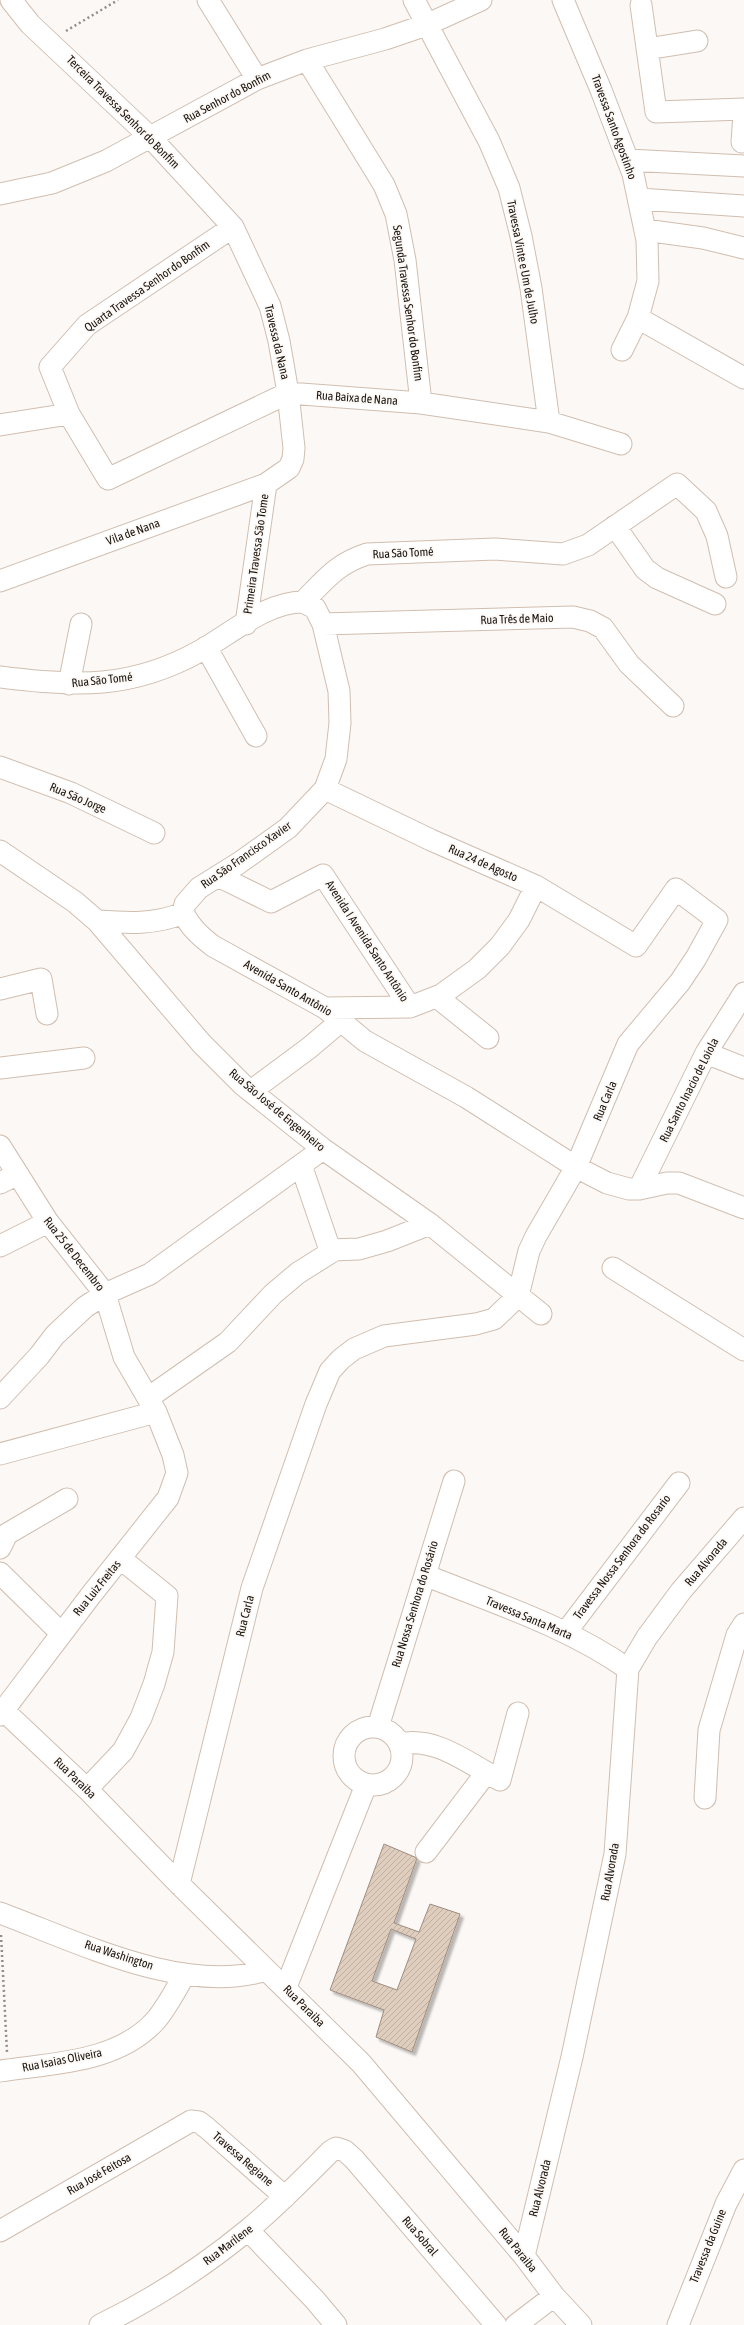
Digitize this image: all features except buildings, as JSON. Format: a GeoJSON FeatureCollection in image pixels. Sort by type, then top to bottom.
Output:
{"type":"FeatureCollection","features":[{"type":"Feature","properties":{"kind":"street"},"geometry":{"type":"LineString","coordinates":[[208,0],[257,79]]}},
{"type":"Feature","properties":{"kind":"street","name":"Travessa Vinte e Um de Julho"},"geometry":{"type":"LineString","coordinates":[[414,0],[489,141],[508,188],[521,236],[531,288],[549,422]]}},
{"type":"Feature","properties":{"kind":"street","name":"Rua Senhor do Bonfim"},"geometry":{"type":"LineString","coordinates":[[0,194],[52,183],[106,161],[151,138],[257,79],[307,60],[385,39],[426,25],[481,0]]}},
{"type":"Feature","properties":{"kind":"street","name":"Travessa Santo Agostinho"},"geometry":{"type":"LineString","coordinates":[[563,0],[628,160],[639,199],[645,230],[648,282],[638,318],[622,350]]}},
{"type":"Feature","properties":{"kind":"street","name":"Terceira Travessa Senhor do Bonfim"},"geometry":{"type":"LineString","coordinates":[[8,3],[50,41],[151,138],[233,227]]}},
{"type":"Feature","properties":{"kind":"street"},"geometry":{"type":"LineString","coordinates":[[641,5],[656,112],[744,109]]}},
{"type":"Feature","properties":{"kind":"street"},"geometry":{"type":"LineString","coordinates":[[647,49],[697,40]]}},
{"type":"Feature","properties":{"kind":"street","name":"Segunda Travessa Senhor do Bonfim"},"geometry":{"type":"LineString","coordinates":[[307,60],[384,185],[396,214],[404,260],[421,403]]}},
{"type":"Feature","properties":{"kind":"street"},"geometry":{"type":"LineString","coordinates":[[742,142],[744,114]]}},
{"type":"Feature","properties":{"kind":"street"},"geometry":{"type":"LineString","coordinates":[[628,160],[744,166]]}},
{"type":"Feature","properties":{"kind":"street"},"geometry":{"type":"LineString","coordinates":[[639,199],[744,206]]}},
{"type":"Feature","properties":{"kind":"street","name":"Quarta Travessa Senhor do Bonfim"},"geometry":{"type":"LineString","coordinates":[[69,414],[50,367],[87,325],[233,227]]}},
{"type":"Feature","properties":{"kind":"street","name":"Travessa da Nana"},"geometry":{"type":"LineString","coordinates":[[233,227],[270,306],[279,341],[288,393],[294,448],[293,459],[289,468],[266,484]]}},
{"type":"Feature","properties":{"kind":"street"},"geometry":{"type":"LineString","coordinates":[[645,230],[703,238],[744,248]]}},
{"type":"Feature","properties":{"kind":"street"},"geometry":{"type":"LineString","coordinates":[[638,318],[744,378]]}},
{"type":"Feature","properties":{"kind":"street","name":"Rua Baixa de Nana"},"geometry":{"type":"LineString","coordinates":[[69,414],[108,479],[288,393],[421,403],[549,422],[621,444]]}},
{"type":"Feature","properties":{"kind":"street"},"geometry":{"type":"LineString","coordinates":[[0,425],[69,414]]}},
{"type":"Feature","properties":{"kind":"street","name":"Vila de Nana"},"geometry":{"type":"LineString","coordinates":[[0,581],[266,484]]}},
{"type":"Feature","properties":{"kind":"street","name":"Primeira Travessa São Tome"},"geometry":{"type":"LineString","coordinates":[[246,624],[266,484]]}},
{"type":"Feature","properties":{"kind":"street","name":"Rua São Tomé"},"geometry":{"type":"LineString","coordinates":[[0,677],[53,684],[126,680],[161,670],[206,647],[277,607],[292,602],[303,602],[336,569],[349,560],[367,554],[495,549],[563,554],[588,544],[677,484],[706,511],[717,536],[726,577]]}},
{"type":"Feature","properties":{"kind":"street"},"geometry":{"type":"LineString","coordinates":[[616,526],[645,569],[657,578],[715,604]]}},
{"type":"Feature","properties":{"kind":"street","name":"Rua São Francisco Xavier"},"geometry":{"type":"LineString","coordinates":[[184,913],[185,904],[191,896],[288,828],[325,789],[336,759],[340,723],[339,691],[323,624],[315,608],[303,602]]}},
{"type":"Feature","properties":{"kind":"street","name":"Rua Três de Maio"},"geometry":{"type":"LineString","coordinates":[[323,624],[573,617],[590,621],[603,628],[629,664],[673,706]]}},
{"type":"Feature","properties":{"kind":"street"},"geometry":{"type":"LineString","coordinates":[[68,684],[81,624]]}},
{"type":"Feature","properties":{"kind":"street"},"geometry":{"type":"LineString","coordinates":[[206,647],[256,736]]}},
{"type":"Feature","properties":{"kind":"street","name":"Rua São Jorge"},"geometry":{"type":"LineString","coordinates":[[0,767],[71,793],[154,833]]}},
{"type":"Feature","properties":{"kind":"street","name":"Rua 24 de Agosto"},"geometry":{"type":"LineString","coordinates":[[325,789],[431,840],[536,886],[636,946],[676,889],[717,920]]}},
{"type":"Feature","properties":{"kind":"street","name":"Rua São José de Engenheiro"},"geometry":{"type":"LineString","coordinates":[[0,851],[74,902],[97,921],[202,1044],[251,1091],[323,1149],[430,1224],[541,1314]]}},
{"type":"Feature","properties":{"kind":"street","name":"Avenida I Avenida Santo Antônio"},"geometry":{"type":"LineString","coordinates":[[218,876],[271,902],[323,875],[410,1007]]}},
{"type":"Feature","properties":{"kind":"street"},"geometry":{"type":"LineString","coordinates":[[251,1091],[309,1048],[333,1014],[410,1007],[437,997],[477,969],[500,946],[519,920],[536,886]]}},
{"type":"Feature","properties":{"kind":"street"},"geometry":{"type":"LineString","coordinates":[[97,921],[146,922],[174,917],[184,913]]}},
{"type":"Feature","properties":{"kind":"street","name":"Avenida Santo Antônio"},"geometry":{"type":"LineString","coordinates":[[184,913],[189,924],[198,935],[213,946],[333,1014],[365,1041],[466,1097],[576,1167],[607,1182],[639,1189]]}},
{"type":"Feature","properties":{"kind":"street","name":"Rua Carla"},"geometry":{"type":"LineString","coordinates":[[179,1884],[252,1588],[316,1404],[330,1371],[341,1359],[354,1349],[384,1336],[476,1324],[494,1319],[518,1296],[529,1251],[536,1236],[576,1167],[628,1044],[680,982],[696,958],[717,920]]}},
{"type":"Feature","properties":{"kind":"street"},"geometry":{"type":"LineString","coordinates":[[0,989],[41,979],[47,1014]]}},
{"type":"Feature","properties":{"kind":"street","name":"Rua Santo Inacio de Loiola"},"geometry":{"type":"LineString","coordinates":[[639,1189],[706,1053],[744,993]]}},
{"type":"Feature","properties":{"kind":"street"},"geometry":{"type":"LineString","coordinates":[[437,997],[488,1038]]}},
{"type":"Feature","properties":{"kind":"street"},"geometry":{"type":"LineString","coordinates":[[706,1053],[744,1068]]}},
{"type":"Feature","properties":{"kind":"street"},"geometry":{"type":"LineString","coordinates":[[0,1068],[84,1058]]}},
{"type":"Feature","properties":{"kind":"street","name":"Rua 25 de Decembro"},"geometry":{"type":"LineString","coordinates":[[0,1146],[8,1179],[48,1222],[105,1294],[124,1357],[152,1405],[173,1455]]}},
{"type":"Feature","properties":{"kind":"street"},"geometry":{"type":"LineString","coordinates":[[0,1398],[39,1356],[68,1320],[105,1294],[150,1274],[323,1149]]}},
{"type":"Feature","properties":{"kind":"street"},"geometry":{"type":"LineString","coordinates":[[301,1165],[326,1245],[333,1251]]}},
{"type":"Feature","properties":{"kind":"street"},"geometry":{"type":"LineString","coordinates":[[639,1189],[667,1183],[679,1183],[744,1208]]}},
{"type":"Feature","properties":{"kind":"street"},"geometry":{"type":"LineString","coordinates":[[0,1246],[48,1222]]}},
{"type":"Feature","properties":{"kind":"street"},"geometry":{"type":"LineString","coordinates":[[0,1454],[152,1405],[228,1342],[273,1294],[298,1273],[333,1251],[359,1249],[380,1243],[430,1224]]}},
{"type":"Feature","properties":{"kind":"street"},"geometry":{"type":"LineString","coordinates":[[613,1268],[744,1350]]}},
{"type":"Feature","properties":{"kind":"street","name":"Rua Luiz Freitas"},"geometry":{"type":"LineString","coordinates":[[2,1713],[62,1633],[168,1498],[177,1473],[173,1455]]}},
{"type":"Feature","properties":{"kind":"street","name":"Rua Nossa Senhora do Rosário"},"geometry":{"type":"LineString","coordinates":[[378,1727],[454,1481]]}},
{"type":"Feature","properties":{"kind":"street","name":"Travessa Nossa Senhora do Rosario"},"geometry":{"type":"LineString","coordinates":[[566,1632],[678,1483]]}},
{"type":"Feature","properties":{"kind":"street"},"geometry":{"type":"LineString","coordinates":[[0,1548],[7,1534],[67,1499]]}},
{"type":"Feature","properties":{"kind":"street","name":"Rua Alvorada"},"geometry":{"type":"LineString","coordinates":[[524,2256],[572,2057],[615,1854],[628,1669],[647,1637],[682,1591],[744,1518]]}},
{"type":"Feature","properties":{"kind":"street"},"geometry":{"type":"LineString","coordinates":[[87,1789],[127,1744],[141,1718],[154,1684],[163,1652],[167,1596],[121,1559]]}},
{"type":"Feature","properties":{"kind":"street"},"geometry":{"type":"LineString","coordinates":[[0,1573],[62,1633]]}},
{"type":"Feature","properties":{"kind":"street","name":"Travessa Santa Marta"},"geometry":{"type":"LineString","coordinates":[[425,1575],[566,1632],[602,1651],[628,1669]]}},
{"type":"Feature","properties":{"kind":"street"},"geometry":{"type":"LineString","coordinates":[[705,1798],[709,1730],[737,1635],[744,1624]]}},
{"type":"Feature","properties":{"kind":"street","name":"Rua Paraiba"},"geometry":{"type":"LineString","coordinates":[[2,1713],[87,1789],[179,1884],[266,1970],[286,1987],[361,2063],[524,2256],[554,2296],[581,2325]]}},
{"type":"Feature","properties":{"kind":"street"},"geometry":{"type":"LineString","coordinates":[[426,1852],[493,1776],[518,1713]]}},
{"type":"Feature","properties":{"kind":"street"},"geometry":{"type":"LineString","coordinates":[[370,1727],[378,1727],[394,1736],[400,1744],[402,1762],[396,1775],[385,1783],[366,1785],[359,1782],[347,1770],[344,1754],[349,1739],[355,1733],[370,1727]]}},
{"type":"Feature","properties":{"kind":"street"},"geometry":{"type":"LineString","coordinates":[[400,1744],[421,1742],[432,1744],[493,1776]]}},
{"type":"Feature","properties":{"kind":"street"},"geometry":{"type":"LineString","coordinates":[[286,1987],[366,1785]]}},
{"type":"Feature","properties":{"kind":"street","name":"Rua Washington"},"geometry":{"type":"LineString","coordinates":[[0,1913],[126,1960],[185,1974],[233,1977],[250,1975],[266,1970]]}},
{"type":"Feature","properties":{"kind":"street","name":"Rua Isaias Oliveira"},"geometry":{"type":"LineString","coordinates":[[4,2071],[86,2058],[115,2049],[136,2037],[156,2020],[185,1974]]}},
{"type":"Feature","properties":{"kind":"street","name":"Rua José Feitosa"},"geometry":{"type":"LineString","coordinates":[[0,2231],[182,2124],[191,2121],[200,2122]]}},
{"type":"Feature","properties":{"kind":"street","name":"Travessa Regiane"},"geometry":{"type":"LineString","coordinates":[[200,2122],[285,2197]]}},
{"type":"Feature","properties":{"kind":"street","name":"Rua Marilene"},"geometry":{"type":"LineString","coordinates":[[100,2325],[164,2289],[248,2230],[285,2197],[330,2151],[341,2149]]}},
{"type":"Feature","properties":{"kind":"street","name":"Rua Sobral"},"geometry":{"type":"LineString","coordinates":[[341,2149],[354,2159],[496,2325]]}},
{"type":"Feature","properties":{"kind":"street","name":"Travessa da Guine"},"geometry":{"type":"LineString","coordinates":[[678,2325],[726,2204],[744,2170]]}},
{"type":"Feature","properties":{"kind":"street"},"geometry":{"type":"LineString","coordinates":[[248,2230],[315,2300],[336,2325]]}},
{"type":"Feature","properties":{"kind":"street"},"geometry":{"type":"LineString","coordinates":[[516,2325],[554,2296]]}},
{"type":"Feature","properties":{"kind":"path"},"geometry":{"type":"LineString","coordinates":[[50,41],[118,0]]}},
{"type":"Feature","properties":{"kind":"path"},"geometry":{"type":"LineString","coordinates":[[0,1927],[4,2071]]}}]}
